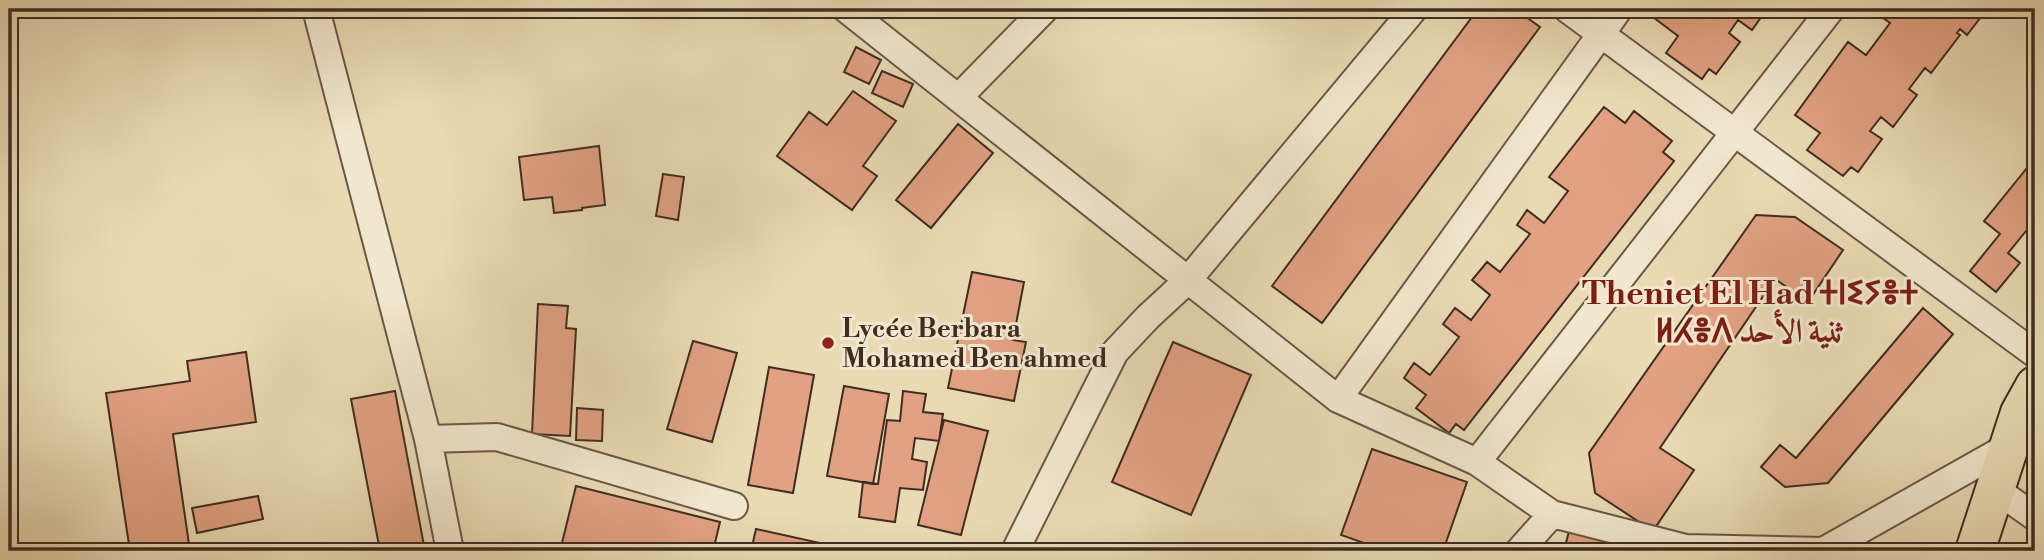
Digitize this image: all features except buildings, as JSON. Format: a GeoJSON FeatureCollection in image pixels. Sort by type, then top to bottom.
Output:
{"type":"FeatureCollection","features":[{"type":"Feature","properties":{"kind":"main road"},"geometry":{"type":"LineString","coordinates":[[1975,551],[2020,413],[2035,386]]}},
{"type":"Feature","properties":{"kind":"street"},"geometry":{"type":"LineString","coordinates":[[316,9],[428,439],[450,551]]}},
{"type":"Feature","properties":{"kind":"street"},"geometry":{"type":"LineString","coordinates":[[846,9],[1338,399],[1477,462],[1552,514],[1686,548],[1823,551],[2009,446]]}},
{"type":"Feature","properties":{"kind":"street"},"geometry":{"type":"LineString","coordinates":[[959,97],[1045,9]]}},
{"type":"Feature","properties":{"kind":"street"},"geometry":{"type":"LineString","coordinates":[[1015,551],[1115,352],[1188,281],[1414,9]]}},
{"type":"Feature","properties":{"kind":"street"},"geometry":{"type":"LineString","coordinates":[[1567,9],[2035,354]]}},
{"type":"Feature","properties":{"kind":"street"},"geometry":{"type":"LineString","coordinates":[[1338,399],[1619,9]]}},
{"type":"Feature","properties":{"kind":"street"},"geometry":{"type":"LineString","coordinates":[[1477,462],[1830,9]]}},
{"type":"Feature","properties":{"kind":"street"},"geometry":{"type":"LineString","coordinates":[[428,439],[496,437],[734,506]]}},
{"type":"Feature","properties":{"kind":"street"},"geometry":{"type":"LineString","coordinates":[[1995,489],[2035,517]]}},
{"type":"Feature","properties":{"kind":"street"},"geometry":{"type":"LineString","coordinates":[[1519,551],[1552,514]]}},
{"type":"Feature","properties":{"kind":"place","name":"Lycée Berbara Mohamed Ben ahmed"},"geometry":{"type":"Point","coordinates":[828,343]}},
{"type":"Feature","properties":{"kind":"district","name":"Theniet El Had ⵜⵏⵉⵢⴻⵜ ⵍⵃⴻⴷ ثنية الأحد"},"geometry":{"type":"Point","coordinates":[1750,311]}}]}
